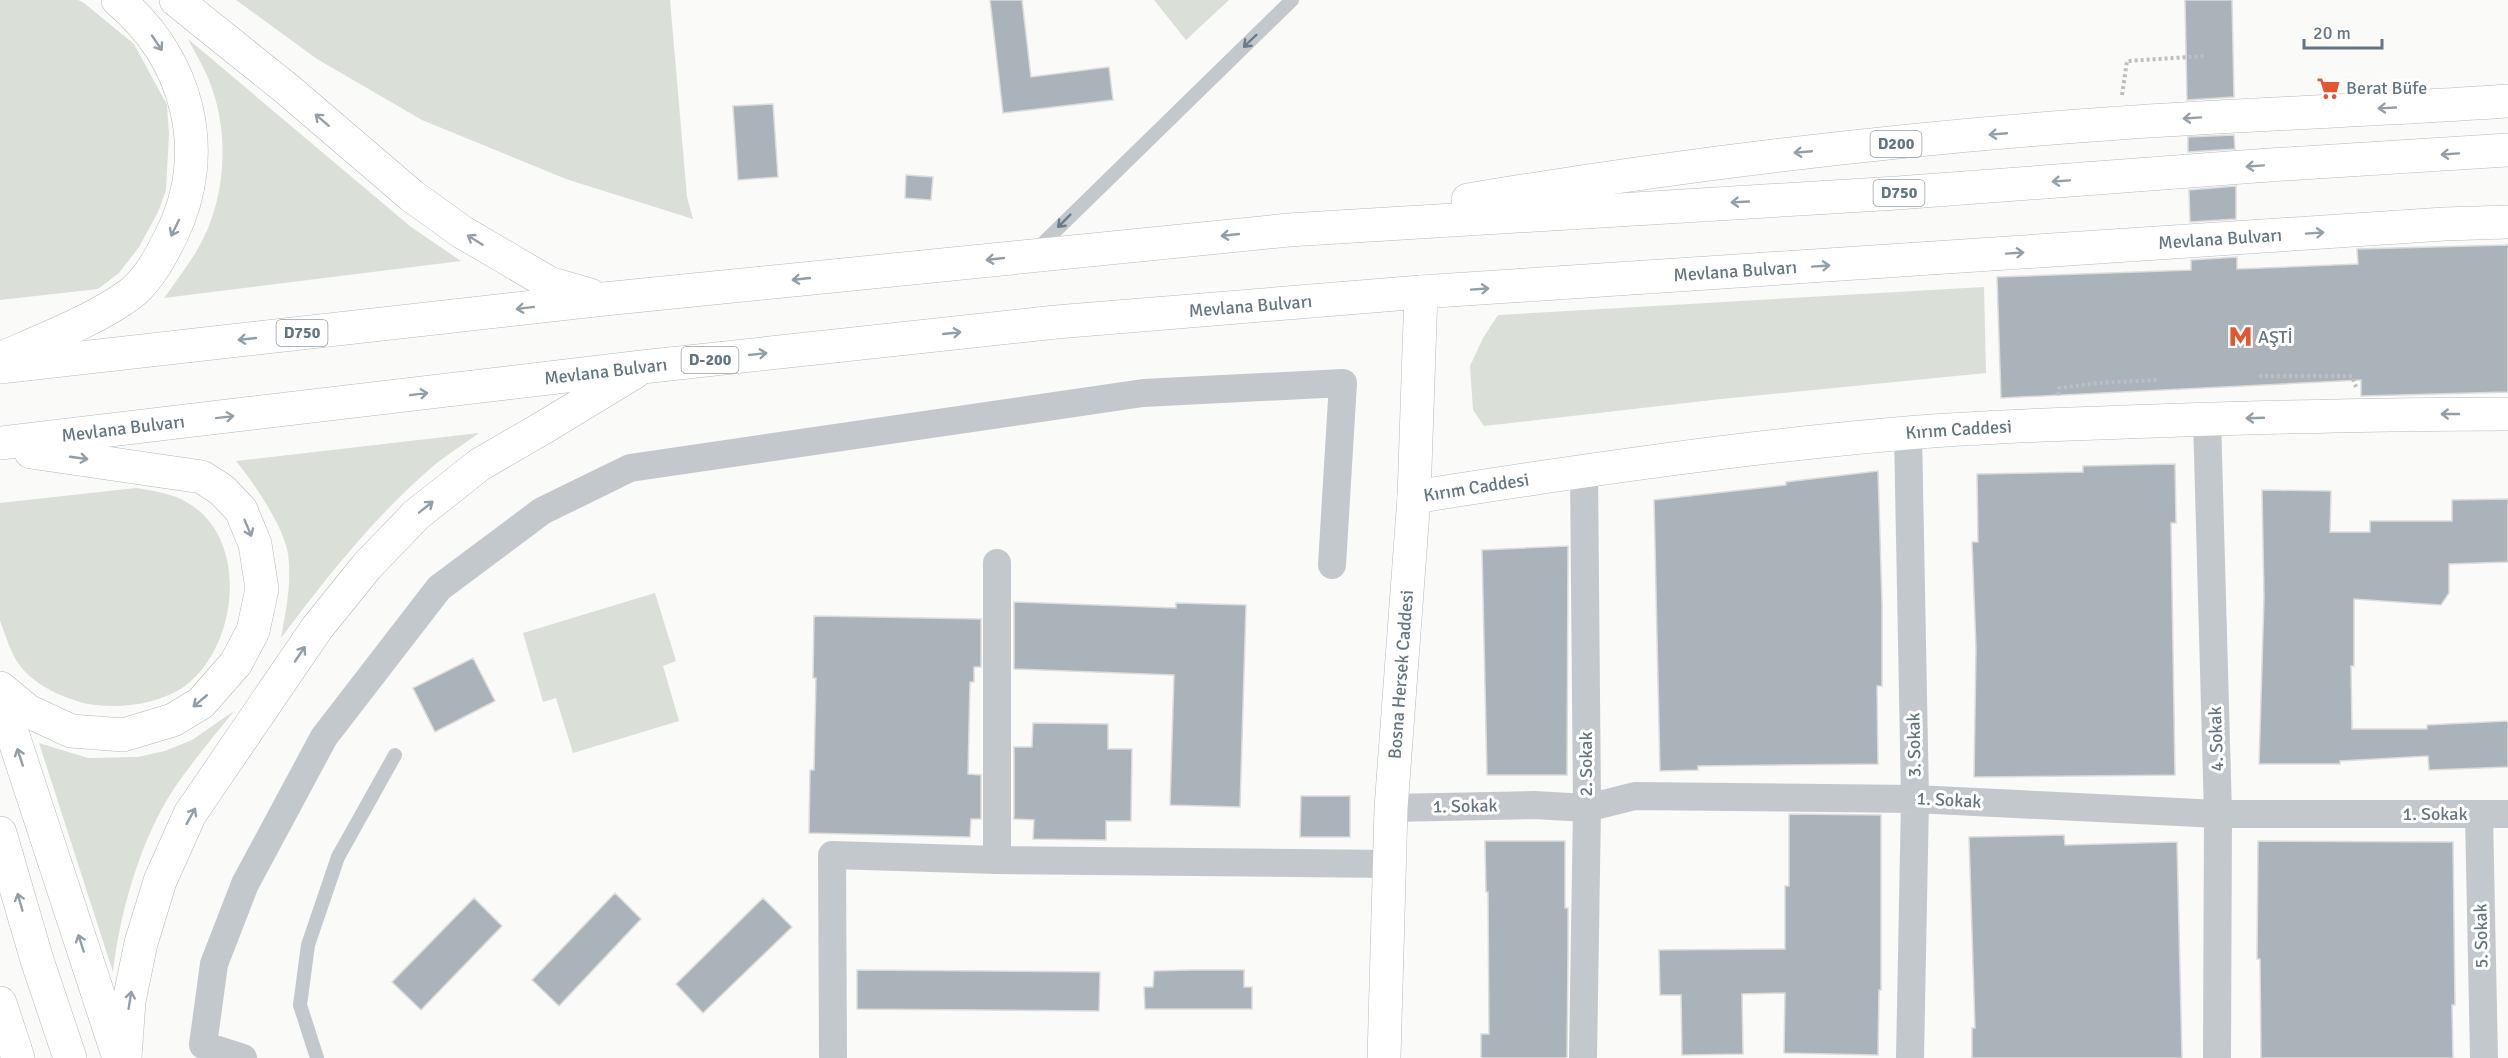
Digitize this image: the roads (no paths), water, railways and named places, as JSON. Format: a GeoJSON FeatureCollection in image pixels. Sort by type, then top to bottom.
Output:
{"type":"FeatureCollection","features":[{"type":"Feature","properties":{"kind":"main road"},"geometry":{"type":"LineString","coordinates":[[0,358],[106,309],[135,290],[160,260],[183,212],[192,160],[185,99],[170,62],[156,39],[138,17],[118,0]]}},
{"type":"Feature","properties":{"kind":"main road"},"geometry":{"type":"LineString","coordinates":[[176,0],[287,89],[412,196],[462,232],[549,283],[604,299],[1289,230]]}},
{"type":"Feature","properties":{"kind":"main road"},"geometry":{"type":"LineString","coordinates":[[2433,106],[2508,84]]}},
{"type":"Feature","properties":{"kind":"main road","name":"D200"},"geometry":{"type":"LineString","coordinates":[[1289,230],[1608,177],[1760,156],[2118,123],[2508,101]]}},
{"type":"Feature","properties":{"kind":"main road","name":"D750"},"geometry":{"type":"LineString","coordinates":[[1289,230],[1897,193],[2269,165],[2508,150]]}},
{"type":"Feature","properties":{"kind":"main road","name":"Mevlana Bulvarı"},"geometry":{"type":"LineString","coordinates":[[0,445],[642,367],[1056,322],[1421,292],[2444,224],[2508,222]]}},
{"type":"Feature","properties":{"kind":"main road","name":"Bosna Hersek Caddesi"},"geometry":{"type":"LineString","coordinates":[[1384,1058],[1391,808],[1414,497],[1421,292]]}},
{"type":"Feature","properties":{"kind":"main road","name":"D750"},"geometry":{"type":"LineString","coordinates":[[0,367],[604,299]]}},
{"type":"Feature","properties":{"kind":"main road"},"geometry":{"type":"LineString","coordinates":[[125,1058],[132,990],[141,944],[160,881],[190,814],[317,628],[367,566],[416,514],[478,465],[642,367]]}},
{"type":"Feature","properties":{"kind":"main road","name":"Kırım Caddesi"},"geometry":{"type":"LineString","coordinates":[[1414,497],[1584,470],[1908,433],[2054,424],[2207,419],[2365,414],[2508,414]]}},
{"type":"Feature","properties":{"kind":"main road"},"geometry":{"type":"LineString","coordinates":[[0,445],[202,477],[222,490],[241,510],[255,544],[261,589],[253,631],[236,663],[201,703],[173,720],[123,735],[71,731],[28,711],[0,688]]}},
{"type":"Feature","properties":{"kind":"main road"},"geometry":{"type":"LineString","coordinates":[[0,696],[119,1058]]}},
{"type":"Feature","properties":{"kind":"main road"},"geometry":{"type":"LineString","coordinates":[[0,833],[37,960],[70,1058]]}},
{"type":"Feature","properties":{"kind":"main road"},"geometry":{"type":"LineString","coordinates":[[0,1003],[18,1058]]}},
{"type":"Feature","properties":{"kind":"main road"},"geometry":{"type":"LineString","coordinates":[[0,1052],[3,1058]]}},
{"type":"Feature","properties":{"kind":"street"},"geometry":{"type":"LineString","coordinates":[[243,1058],[203,1045],[214,964],[245,884],[324,737],[439,588],[542,511],[630,468],[1143,393],[1343,383],[1332,565]]}},
{"type":"Feature","properties":{"kind":"street","name":"4. Sokak"},"geometry":{"type":"LineString","coordinates":[[2207,419],[2218,814],[2217,1058]]}},
{"type":"Feature","properties":{"kind":"street","name":"3. Sokak"},"geometry":{"type":"LineString","coordinates":[[1908,433],[1915,799],[1910,1058]]}},
{"type":"Feature","properties":{"kind":"street","name":"2. Sokak"},"geometry":{"type":"LineString","coordinates":[[1583,1058],[1587,808],[1584,470]]}},
{"type":"Feature","properties":{"kind":"street"},"geometry":{"type":"LineString","coordinates":[[997,562],[997,860]]}},
{"type":"Feature","properties":{"kind":"street","name":"1. Sokak"},"geometry":{"type":"LineString","coordinates":[[1391,808],[1534,805],[1587,808],[1635,796],[1915,799],[2218,814],[2508,814]]}},
{"type":"Feature","properties":{"kind":"street","name":"5. Sokak"},"geometry":{"type":"LineString","coordinates":[[2479,814],[2484,1058]]}},
{"type":"Feature","properties":{"kind":"street"},"geometry":{"type":"LineString","coordinates":[[833,1058],[832,855],[997,860],[1391,864]]}},
{"type":"Feature","properties":{"kind":"lane"},"geometry":{"type":"LineString","coordinates":[[1030,255],[1292,0]]}},
{"type":"Feature","properties":{"kind":"lane"},"geometry":{"type":"LineString","coordinates":[[317,1058],[300,1005],[308,945],[338,857],[395,755]]}},
{"type":"Feature","properties":{"kind":"place","name":"Berat Büfe"},"geometry":{"type":"Point","coordinates":[2328,88]}},
{"type":"Feature","properties":{"kind":"place","name":"AŞTİ"},"geometry":{"type":"Point","coordinates":[2240,337]}}]}
